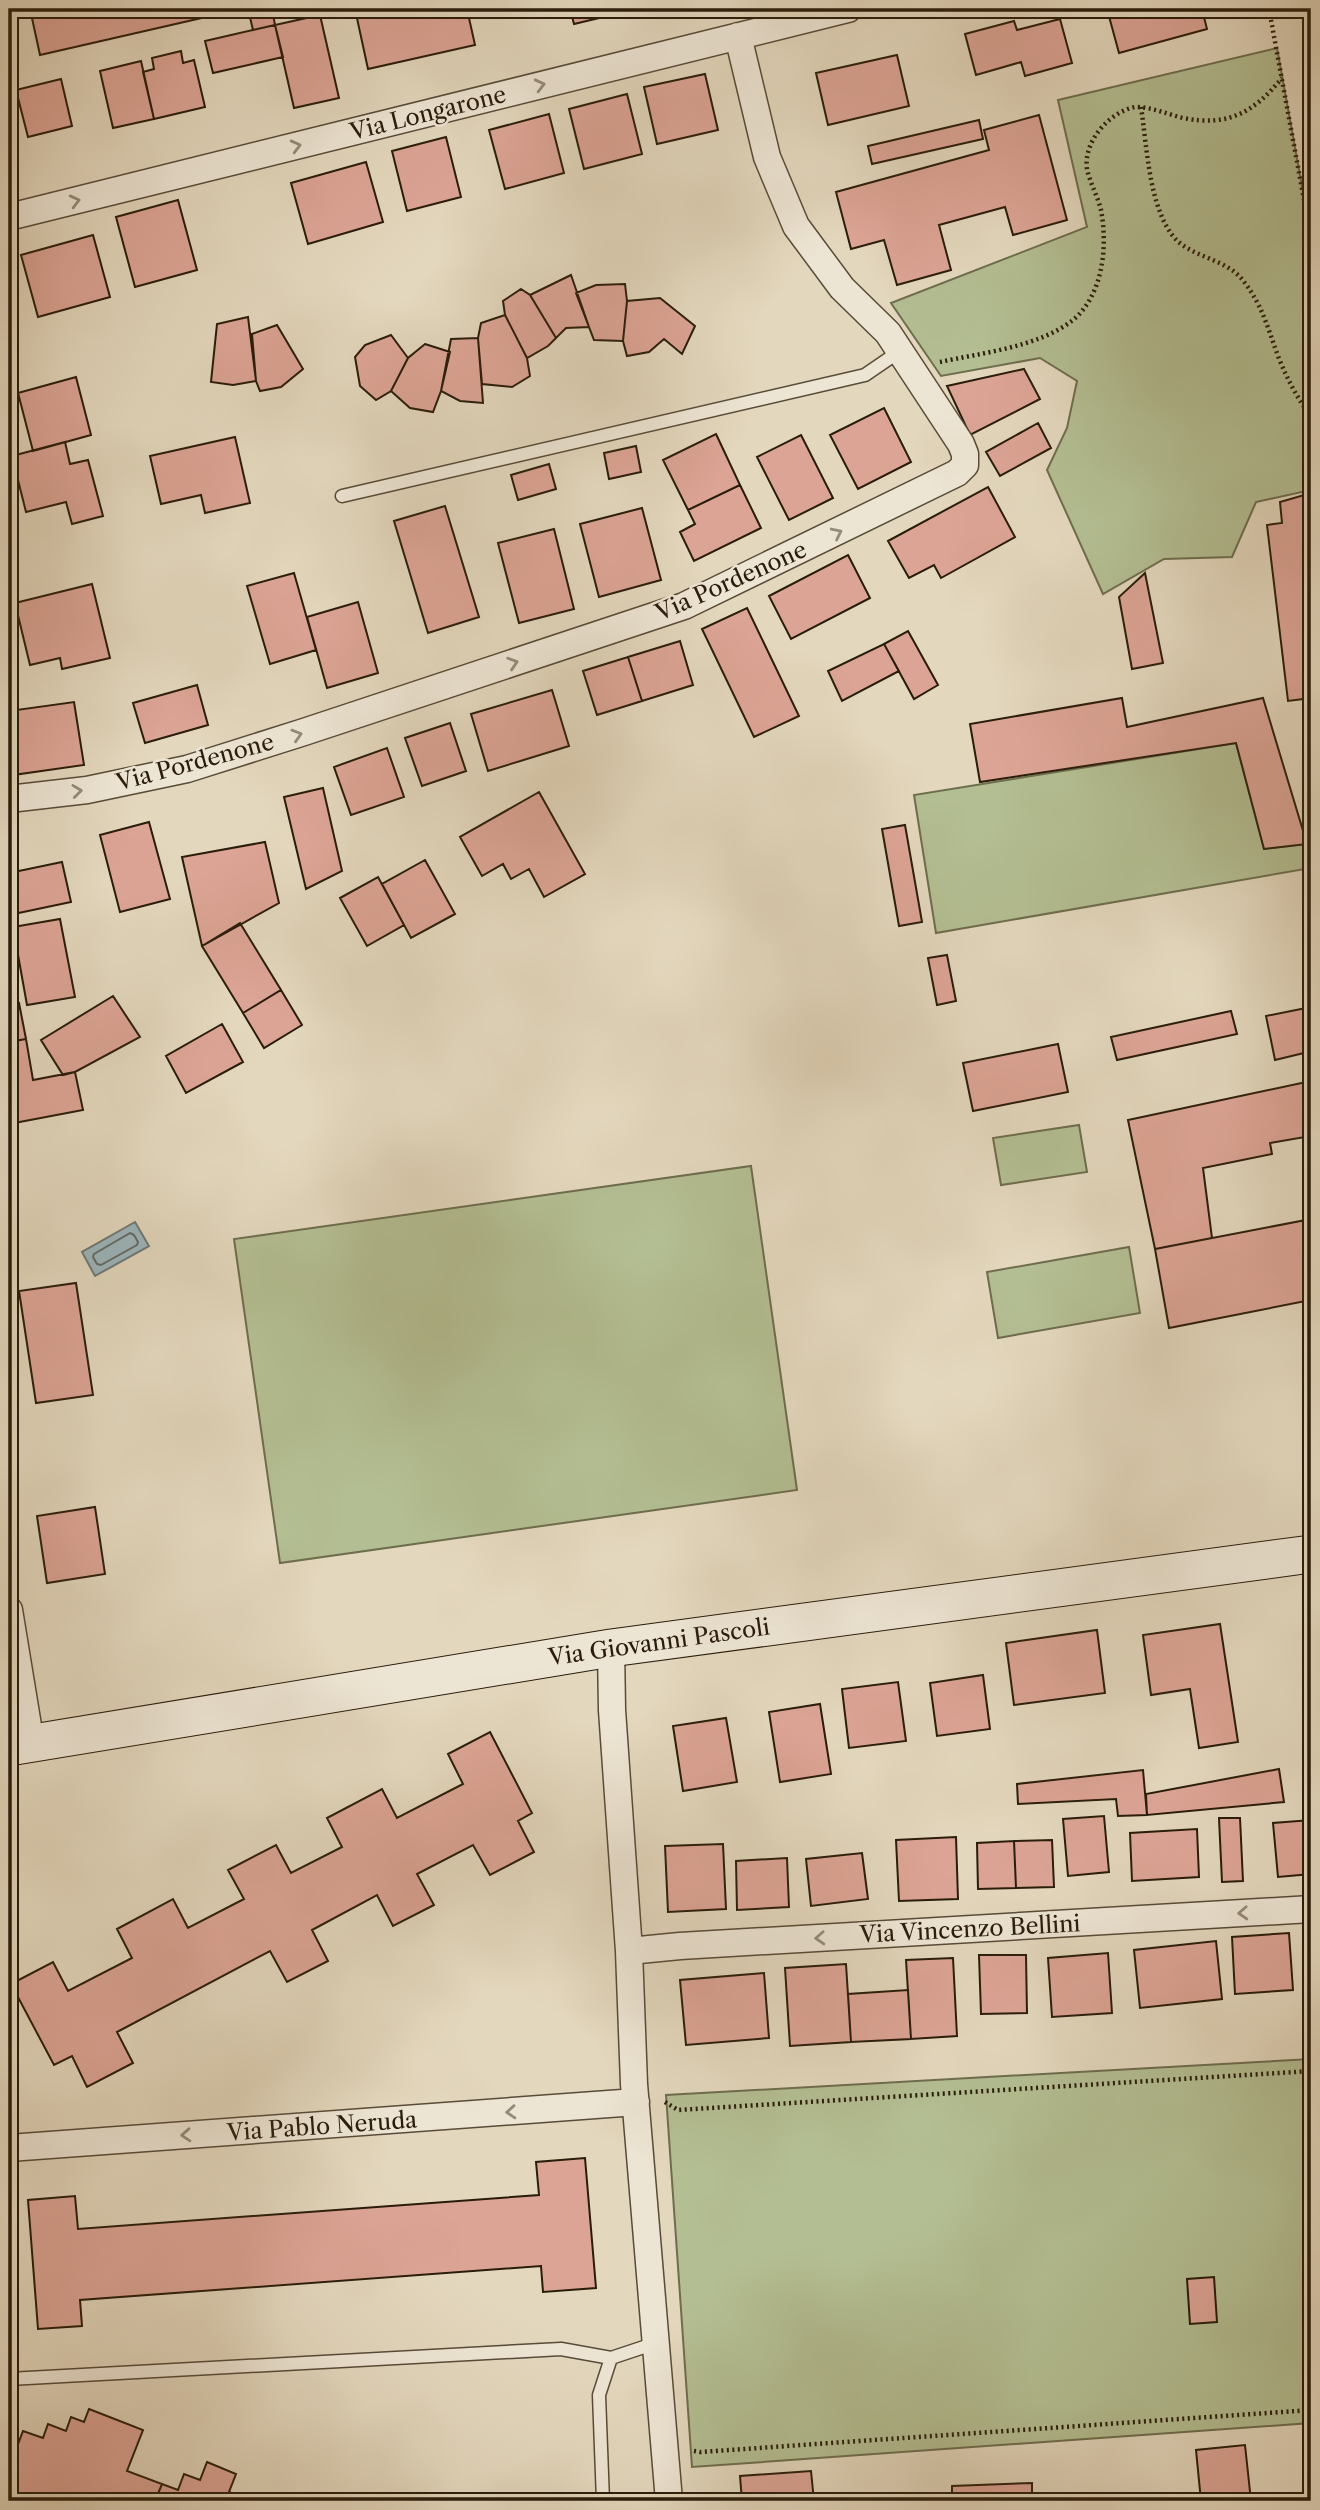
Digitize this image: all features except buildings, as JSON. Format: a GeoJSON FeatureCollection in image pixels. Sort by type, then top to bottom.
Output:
{"type":"FeatureCollection","features":[{"type":"Feature","properties":{"kind":"street","name":"Via Longarone"},"geometry":{"type":"LineString","coordinates":[[9,217],[738,37],[771,18],[848,9]]}},
{"type":"Feature","properties":{"kind":"street","name":"Via Pordenone"},"geometry":{"type":"LineString","coordinates":[[9,799],[87,790],[187,769],[684,606],[948,479],[965,465],[961,444],[888,332],[842,288],[796,226],[767,156],[738,37]]}},
{"type":"Feature","properties":{"kind":"street","name":"Via Giovanni Pascoli"},"geometry":{"type":"LineString","coordinates":[[20,1745],[611,1648],[1311,1554]]}},
{"type":"Feature","properties":{"kind":"street"},"geometry":{"type":"LineString","coordinates":[[9,1610],[20,1745]]}},
{"type":"Feature","properties":{"kind":"street"},"geometry":{"type":"LineString","coordinates":[[611,1648],[612,1710],[629,1951],[635,2093],[669,2501]]}},
{"type":"Feature","properties":{"kind":"street","name":"Via Vincenzo Bellini"},"geometry":{"type":"LineString","coordinates":[[629,1951],[1311,1909]]}},
{"type":"Feature","properties":{"kind":"street","name":"Via Pablo Neruda"},"geometry":{"type":"LineString","coordinates":[[9,2148],[579,2107],[635,2093]]}},
{"type":"Feature","properties":{"kind":"lane"},"geometry":{"type":"LineString","coordinates":[[342,496],[865,375],[906,360]]}},
{"type":"Feature","properties":{"kind":"lane"},"geometry":{"type":"LineString","coordinates":[[9,2379],[561,2349],[611,2358],[656,2343]]}},
{"type":"Feature","properties":{"kind":"lane"},"geometry":{"type":"LineString","coordinates":[[603,2501],[599,2395],[611,2358]]}},
{"type":"Feature","properties":{"kind":"path"},"geometry":{"type":"LineString","coordinates":[[1269,9],[1311,238]]}},
{"type":"Feature","properties":{"kind":"path"},"geometry":{"type":"LineString","coordinates":[[906,360],[1039,339],[1074,320],[1098,283],[1104,246],[1101,210],[1087,169],[1092,145],[1105,122],[1125,109],[1141,107],[1207,121],[1226,119],[1252,109],[1282,78]]}},
{"type":"Feature","properties":{"kind":"path"},"geometry":{"type":"LineString","coordinates":[[1141,107],[1156,201],[1168,230],[1181,244],[1224,264],[1244,280],[1264,313],[1292,388],[1311,414]]}},
{"type":"Feature","properties":{"kind":"path"},"geometry":{"type":"LineString","coordinates":[[635,2093],[678,2110],[1311,2071]]}},
{"type":"Feature","properties":{"kind":"path"},"geometry":{"type":"LineString","coordinates":[[665,2442],[701,2452],[1311,2410]]}},
{"type":"Feature","properties":{"kind":"green space"},"geometry":{"type":"Polygon","coordinates":[[[1277,48],[1311,236],[1311,490],[1256,502],[1232,557],[1164,559],[1103,594],[1047,470],[1067,428],[1077,381],[1040,358],[941,376],[891,303],[1087,227],[1058,100],[1277,48]]]}},
{"type":"Feature","properties":{"kind":"green space"},"geometry":{"type":"Polygon","coordinates":[[[1236,743],[1264,849],[1307,844],[1311,868],[936,933],[914,795],[1236,743]]]}},
{"type":"Feature","properties":{"kind":"green space"},"geometry":{"type":"Polygon","coordinates":[[[1079,1125],[1087,1172],[1001,1185],[993,1138],[1079,1125]]]}},
{"type":"Feature","properties":{"kind":"green space"},"geometry":{"type":"Polygon","coordinates":[[[751,1166],[797,1490],[280,1563],[234,1239],[751,1166]]]}},
{"type":"Feature","properties":{"kind":"green space"},"geometry":{"type":"Polygon","coordinates":[[[1129,1247],[1140,1313],[998,1338],[987,1272],[1129,1247]]]}},
{"type":"Feature","properties":{"kind":"green space"},"geometry":{"type":"Polygon","coordinates":[[[1311,2059],[1311,2423],[692,2467],[666,2095],[1311,2059]]]}},
{"type":"Feature","properties":{"kind":"water"},"geometry":{"type":"Polygon","coordinates":[[[135,1222],[149,1246],[95,1276],[82,1252],[135,1222]]]}}]}
